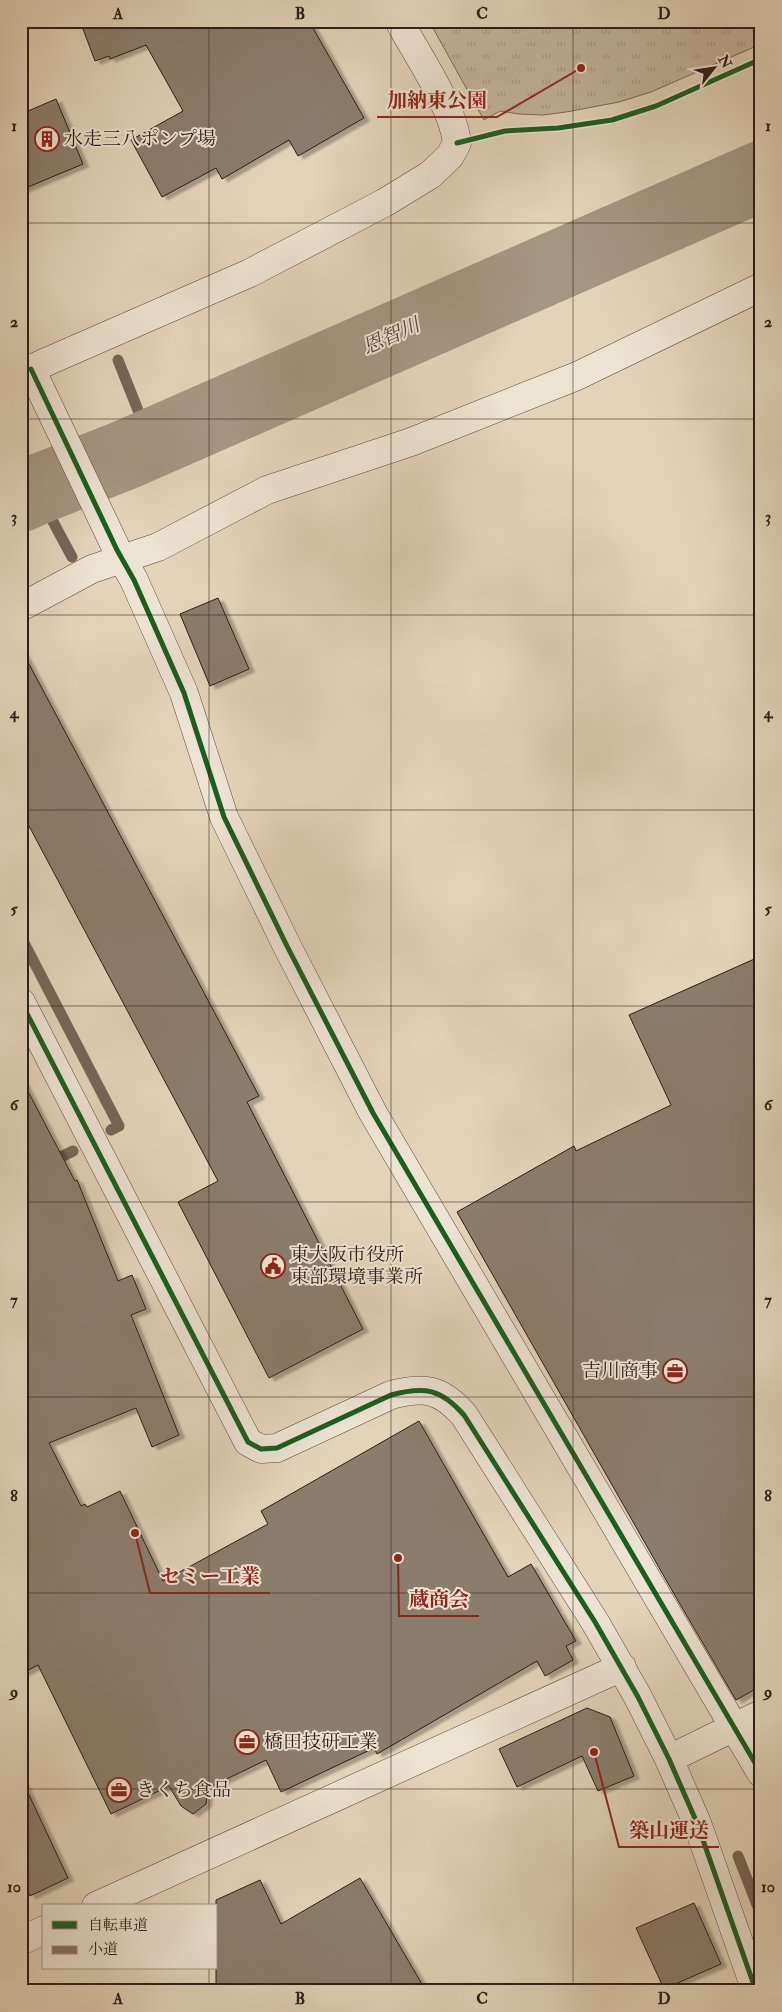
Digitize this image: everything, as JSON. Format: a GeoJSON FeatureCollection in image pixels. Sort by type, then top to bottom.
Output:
{"type":"FeatureCollection","features":[{"type":"Feature","properties":{"kind":"street"},"geometry":{"type":"LineString","coordinates":[[398,21],[444,102],[456,135],[457,143],[440,167],[404,192],[250,273],[30,376],[134,580],[184,693],[224,817],[287,946],[373,1113],[761,1774]]}},
{"type":"Feature","properties":{"kind":"street"},"geometry":{"type":"LineString","coordinates":[[21,607],[120,554],[158,546],[266,490],[411,442],[577,376],[761,287]]}},
{"type":"Feature","properties":{"kind":"street"},"geometry":{"type":"LineString","coordinates":[[21,1002],[248,1442],[261,1449],[277,1448],[391,1395],[405,1392],[422,1390],[447,1397],[464,1415],[622,1667],[669,1759],[697,1823],[756,1991]]}},
{"type":"Feature","properties":{"kind":"street"},"geometry":{"type":"LineString","coordinates":[[100,1904],[622,1667]]}},
{"type":"Feature","properties":{"kind":"street"},"geometry":{"type":"LineString","coordinates":[[669,1759],[761,1714]]}},
{"type":"Feature","properties":{"kind":"street"},"geometry":{"type":"LineString","coordinates":[[21,1941],[42,1931]]}},
{"type":"Feature","properties":{"kind":"green space"},"geometry":{"type":"Polygon","coordinates":[[[429,21],[761,21],[761,44],[651,92],[619,102],[543,115],[500,111],[484,120],[429,21]]]}},
{"type":"Feature","properties":{"kind":"building"},"geometry":{"type":"Polygon","coordinates":[[[80,21],[309,21],[364,118],[298,156],[289,140],[222,179],[216,168],[162,197],[131,140],[183,111],[146,45],[110,59],[109,56],[95,61],[80,21]]]}},
{"type":"Feature","properties":{"kind":"building","name":"水走三八ポンプ場"},"geometry":{"type":"Polygon","coordinates":[[[56,99],[83,164],[21,190],[21,114],[56,99]]]}},
{"type":"Feature","properties":{"kind":"building"},"geometry":{"type":"Polygon","coordinates":[[[218,598],[249,669],[210,686],[180,614],[218,598]]]}},
{"type":"Feature","properties":{"kind":"building"},"geometry":{"type":"Polygon","coordinates":[[[21,649],[259,1096],[247,1102],[363,1329],[269,1378],[178,1202],[218,1181],[21,811],[21,649]]]}},
{"type":"Feature","properties":{"kind":"building"},"geometry":{"type":"Polygon","coordinates":[[[761,956],[761,1686],[736,1700],[457,1212],[574,1146],[576,1151],[671,1105],[629,1015],[761,956]]]}},
{"type":"Feature","properties":{"kind":"building"},"geometry":{"type":"Polygon","coordinates":[[[21,1078],[75,1181],[77,1180],[118,1281],[132,1275],[146,1309],[131,1315],[179,1435],[152,1447],[136,1408],[49,1443],[81,1506],[85,1504],[87,1507],[120,1491],[163,1581],[268,1524],[261,1511],[419,1421],[508,1577],[531,1564],[576,1641],[566,1646],[573,1660],[545,1676],[537,1661],[377,1754],[374,1748],[281,1792],[266,1760],[208,1788],[206,1804],[193,1814],[181,1806],[169,1786],[111,1814],[38,1665],[21,1674],[21,1078]]]}},
{"type":"Feature","properties":{"kind":"building"},"geometry":{"type":"Polygon","coordinates":[[[587,1708],[610,1717],[634,1776],[598,1791],[582,1756],[517,1787],[499,1749],[587,1708]]]}},
{"type":"Feature","properties":{"kind":"building"},"geometry":{"type":"Polygon","coordinates":[[[21,1778],[68,1878],[30,1896],[21,1876],[21,1778]]]}},
{"type":"Feature","properties":{"kind":"building"},"geometry":{"type":"Polygon","coordinates":[[[360,1878],[426,1991],[216,1991],[216,1970],[218,1970],[218,1904],[216,1904],[216,1900],[260,1880],[281,1924],[360,1878]]]}},
{"type":"Feature","properties":{"kind":"building"},"geometry":{"type":"Polygon","coordinates":[[[694,1903],[721,1964],[664,1989],[636,1928],[694,1903]]]}},
{"type":"Feature","properties":{"kind":"waterway","name":"恩智川"},"geometry":{"type":"LineString","coordinates":[[21,497],[125,455],[761,176]]}},
{"type":"Feature","properties":{"kind":"waterway"},"geometry":{"type":"LineString","coordinates":[[118,360],[151,443]]}},
{"type":"Feature","properties":{"kind":"waterway"},"geometry":{"type":"LineString","coordinates":[[36,490],[72,557]]}},
{"type":"Feature","properties":{"kind":"waterway"},"geometry":{"type":"LineString","coordinates":[[21,937],[119,1126],[111,1130]]}},
{"type":"Feature","properties":{"kind":"waterway"},"geometry":{"type":"LineString","coordinates":[[49,1163],[73,1151]]}},
{"type":"Feature","properties":{"kind":"waterway"},"geometry":{"type":"LineString","coordinates":[[738,1856],[761,1915]]}},
{"type":"Feature","properties":{"kind":"marked path"},"geometry":{"type":"LineString","coordinates":[[21,1980],[26,1991]]}},
{"type":"Feature","properties":{"kind":"cycle path"},"geometry":{"type":"LineString","coordinates":[[457,143],[505,131],[558,128],[612,120],[656,106],[761,59]]}},
{"type":"Feature","properties":{"kind":"cycle path"},"geometry":{"type":"LineString","coordinates":[[31,369],[117,550],[134,580],[184,693],[224,817],[287,946],[373,1113],[761,1773]]}},
{"type":"Feature","properties":{"kind":"cycle path"},"geometry":{"type":"LineString","coordinates":[[21,1002],[248,1442],[261,1449],[277,1448],[391,1395],[403,1392],[423,1391],[440,1395],[456,1406],[464,1415],[595,1622],[638,1697],[669,1759],[697,1823],[756,1991]]}},
{"type":"Feature","properties":{"kind":"place","name":"加納東公園"},"geometry":{"type":"Point","coordinates":[581,68]}},
{"type":"Feature","properties":{"kind":"place","name":"水走三八ポンプ場"},"geometry":{"type":"Point","coordinates":[47,139]}},
{"type":"Feature","properties":{"kind":"place","name":"東大阪市役所 東部環境事業所"},"geometry":{"type":"Point","coordinates":[273,1266]}},
{"type":"Feature","properties":{"kind":"place","name":"吉川商事"},"geometry":{"type":"Point","coordinates":[675,1371]}},
{"type":"Feature","properties":{"kind":"place","name":"セミー工業"},"geometry":{"type":"Point","coordinates":[135,1533]}},
{"type":"Feature","properties":{"kind":"place","name":"蔵商会"},"geometry":{"type":"Point","coordinates":[398,1558]}},
{"type":"Feature","properties":{"kind":"place","name":"橋田技研工業"},"geometry":{"type":"Point","coordinates":[247,1742]}},
{"type":"Feature","properties":{"kind":"place","name":"築山運送"},"geometry":{"type":"Point","coordinates":[594,1752]}},
{"type":"Feature","properties":{"kind":"place","name":"きくち食品"},"geometry":{"type":"Point","coordinates":[119,1790]}}]}
